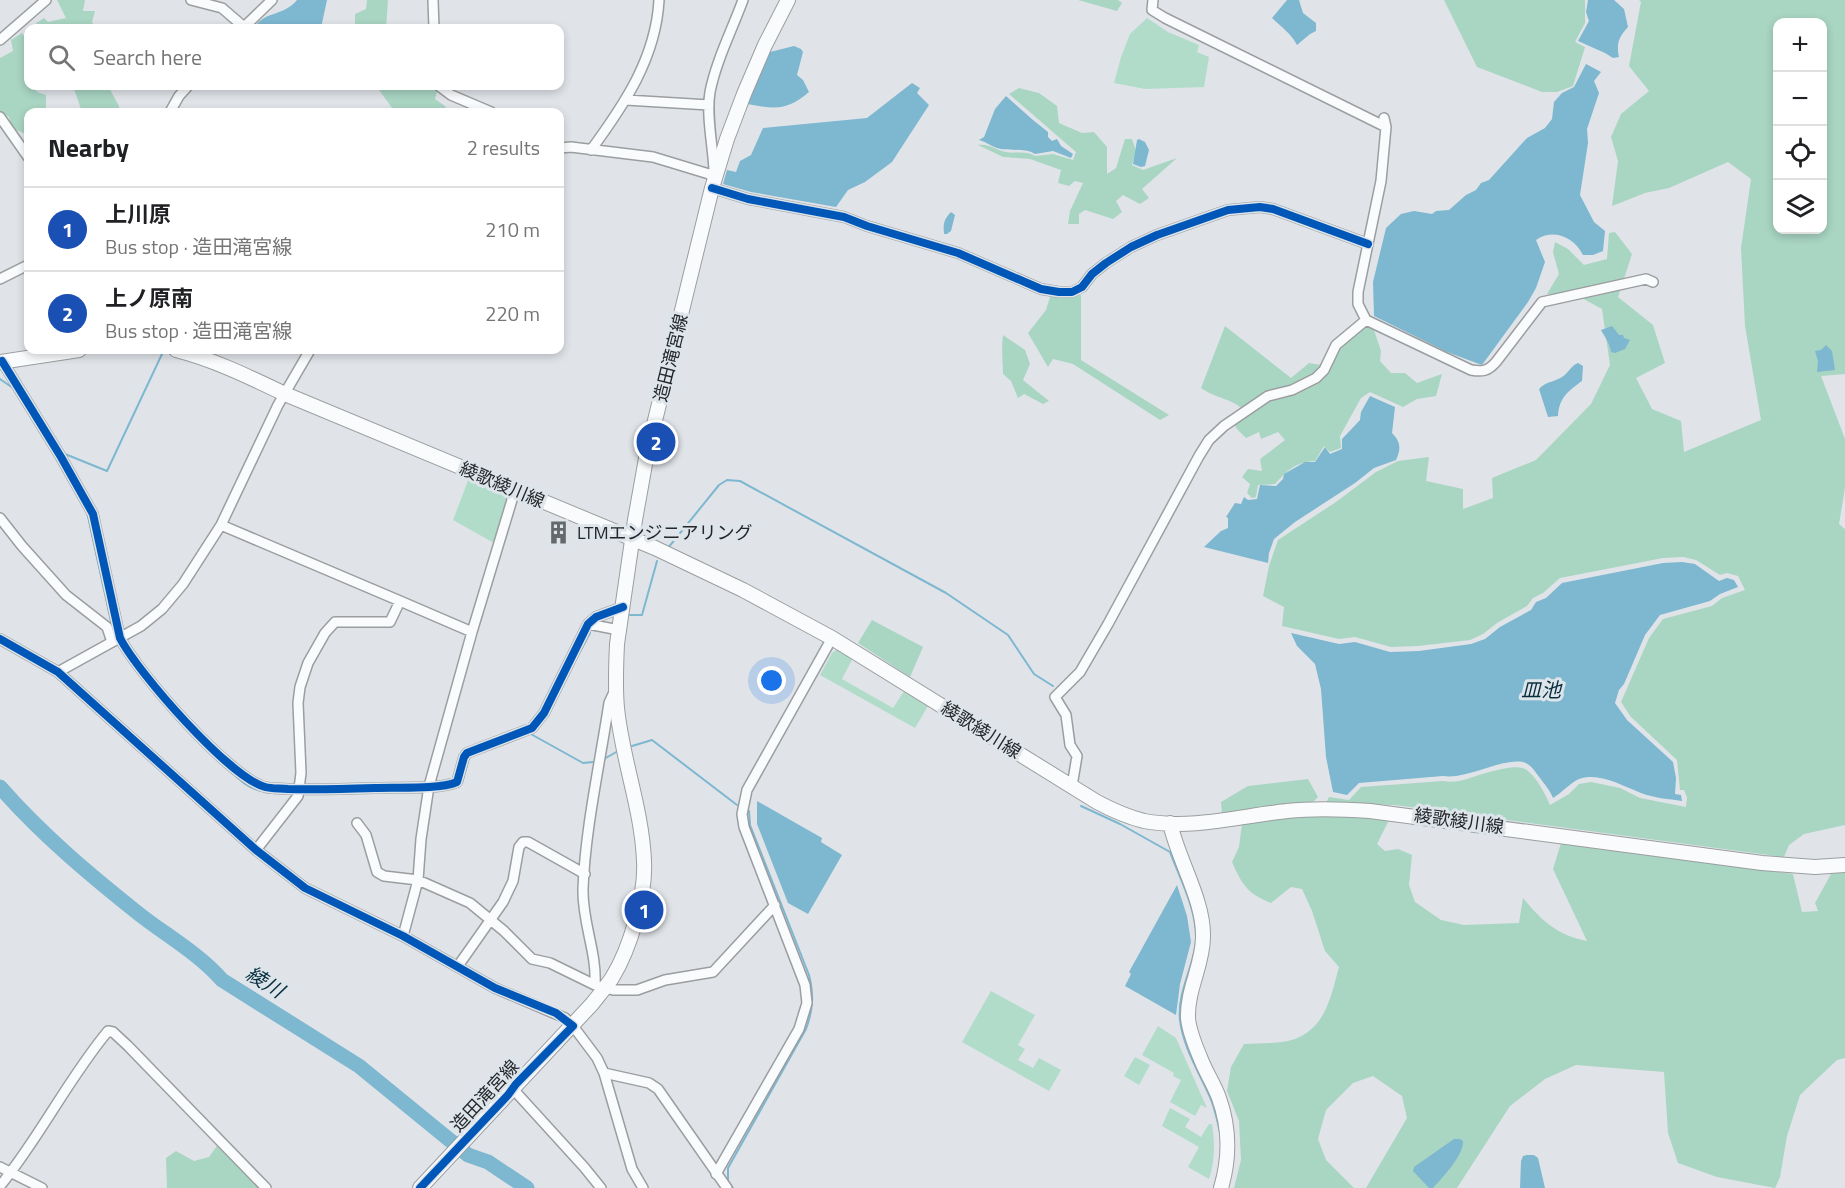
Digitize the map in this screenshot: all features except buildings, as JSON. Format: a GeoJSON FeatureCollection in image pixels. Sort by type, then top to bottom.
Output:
{"type":"FeatureCollection","features":[{"type":"Feature","properties":{"kind":"main road","name":"造田滝宮線"},"geometry":{"type":"LineString","coordinates":[[420,1188],[573,1026],[600,986],[619,965],[629,940],[642,888],[645,863],[617,709],[616,688],[619,630],[632,540],[650,441],[714,183],[744,94],[788,0]]}},
{"type":"Feature","properties":{"kind":"main road"},"geometry":{"type":"LineString","coordinates":[[1,362],[53,354]]}},
{"type":"Feature","properties":{"kind":"main road","name":"綾歌綾川線"},"geometry":{"type":"LineString","coordinates":[[200,354],[285,394],[632,540],[743,590],[832,638],[1097,802],[1129,816],[1170,823],[1321,809],[1370,811],[1762,863],[1815,867],[1845,865]]}},
{"type":"Feature","properties":{"kind":"main road"},"geometry":{"type":"LineString","coordinates":[[1170,823],[1202,923],[1202,950],[1190,990],[1188,1018],[1192,1038],[1219,1098],[1226,1123],[1228,1156],[1221,1188]]}},
{"type":"Feature","properties":{"kind":"street"},"geometry":{"type":"LineString","coordinates":[[0,40],[46,0]]}},
{"type":"Feature","properties":{"kind":"street"},"geometry":{"type":"LineString","coordinates":[[191,0],[210,3],[222,8],[239,24]]}},
{"type":"Feature","properties":{"kind":"street"},"geometry":{"type":"LineString","coordinates":[[247,24],[272,0]]}},
{"type":"Feature","properties":{"kind":"street"},"geometry":{"type":"LineString","coordinates":[[433,0],[434,24]]}},
{"type":"Feature","properties":{"kind":"street"},"geometry":{"type":"LineString","coordinates":[[591,150],[626,100],[651,47],[657,23],[659,0]]}},
{"type":"Feature","properties":{"kind":"street"},"geometry":{"type":"LineString","coordinates":[[714,183],[710,92],[743,0]]}},
{"type":"Feature","properties":{"kind":"street"},"geometry":{"type":"LineString","coordinates":[[1152,0],[1152,10],[1166,18],[1385,122],[1381,181],[1358,292],[1358,304],[1366,320],[1471,370],[1482,372],[1490,369],[1542,302],[1646,279],[1653,282]]}},
{"type":"Feature","properties":{"kind":"street"},"geometry":{"type":"LineString","coordinates":[[172,108],[184,90]]}},
{"type":"Feature","properties":{"kind":"street"},"geometry":{"type":"LineString","coordinates":[[444,90],[482,108]]}},
{"type":"Feature","properties":{"kind":"street"},"geometry":{"type":"LineString","coordinates":[[626,100],[710,105]]}},
{"type":"Feature","properties":{"kind":"street"},"geometry":{"type":"LineString","coordinates":[[0,117],[24,151]]}},
{"type":"Feature","properties":{"kind":"street"},"geometry":{"type":"LineString","coordinates":[[564,148],[653,157],[709,174],[714,183],[748,199],[844,217],[958,254],[1041,289],[1059,292],[1072,292],[1082,287],[1092,274],[1131,247],[1185,224],[1244,207],[1272,209],[1368,244]]}},
{"type":"Feature","properties":{"kind":"street"},"geometry":{"type":"LineString","coordinates":[[0,279],[24,267]]}},
{"type":"Feature","properties":{"kind":"street"},"geometry":{"type":"LineString","coordinates":[[1072,786],[1077,756],[1070,745],[1066,715],[1055,697],[1080,672],[1209,440],[1224,426],[1268,396],[1299,387],[1316,378],[1324,370],[1336,345],[1366,320]]}},
{"type":"Feature","properties":{"kind":"street"},"geometry":{"type":"LineString","coordinates":[[58,672],[141,626],[162,609],[183,584],[221,525],[278,405],[308,354]]}},
{"type":"Feature","properties":{"kind":"street"},"geometry":{"type":"LineString","coordinates":[[1,362],[61,457],[93,514],[116,640]]}},
{"type":"Feature","properties":{"kind":"street"},"geometry":{"type":"LineString","coordinates":[[403,936],[418,880],[429,786],[515,490]]}},
{"type":"Feature","properties":{"kind":"street"},"geometry":{"type":"LineString","coordinates":[[0,518],[66,595],[106,627],[164,697],[231,767],[251,782],[267,788],[429,786],[457,782],[467,753],[532,728],[544,713],[588,624],[596,617],[623,607]]}},
{"type":"Feature","properties":{"kind":"street"},"geometry":{"type":"LineString","coordinates":[[221,525],[472,632]]}},
{"type":"Feature","properties":{"kind":"street"},"geometry":{"type":"LineString","coordinates":[[256,850],[294,802],[300,789],[298,703],[300,687],[308,663],[335,622],[390,622],[400,602]]}},
{"type":"Feature","properties":{"kind":"street"},"geometry":{"type":"LineString","coordinates":[[588,624],[619,630]]}},
{"type":"Feature","properties":{"kind":"street"},"geometry":{"type":"LineString","coordinates":[[716,1174],[800,1029],[807,1003],[805,985],[744,827],[742,814],[752,780],[832,638]]}},
{"type":"Feature","properties":{"kind":"street"},"geometry":{"type":"LineString","coordinates":[[0,639],[58,672],[256,850],[304,888],[403,936],[495,988],[556,1013],[573,1026],[597,1058],[604,1073],[632,1169],[643,1188]]}},
{"type":"Feature","properties":{"kind":"street"},"geometry":{"type":"LineString","coordinates":[[600,986],[583,892],[609,703],[616,688]]}},
{"type":"Feature","properties":{"kind":"street"},"geometry":{"type":"LineString","coordinates":[[357,823],[366,835],[377,872],[384,876],[418,880],[470,903],[504,931],[532,959],[550,963],[600,986],[624,992],[665,980],[713,972],[775,905]]}},
{"type":"Feature","properties":{"kind":"street"},"geometry":{"type":"LineString","coordinates":[[458,966],[480,933],[492,921],[503,902],[513,881],[519,847],[523,842],[528,842],[585,874]]}},
{"type":"Feature","properties":{"kind":"street"},"geometry":{"type":"LineString","coordinates":[[0,1186],[61,1095],[108,1031],[128,1046],[266,1188]]}},
{"type":"Feature","properties":{"kind":"street"},"geometry":{"type":"LineString","coordinates":[[604,1073],[649,1083],[658,1089],[727,1188]]}},
{"type":"Feature","properties":{"kind":"street"},"geometry":{"type":"LineString","coordinates":[[512,1090],[584,1167],[600,1188]]}},
{"type":"Feature","properties":{"kind":"street"},"geometry":{"type":"LineString","coordinates":[[0,1167],[42,1188]]}},
{"type":"Feature","properties":{"kind":"green space"},"geometry":{"type":"Polygon","coordinates":[[[57,0],[85,0],[83,11],[95,11],[93,24],[35,24],[44,18],[48,22],[66,18],[57,0]]]}},
{"type":"Feature","properties":{"kind":"green space"},"geometry":{"type":"Polygon","coordinates":[[[367,0],[388,0],[386,24],[355,24],[355,14],[366,9],[367,0]]]}},
{"type":"Feature","properties":{"kind":"green space"},"geometry":{"type":"Polygon","coordinates":[[[1078,0],[1118,0],[1122,3],[1117,11],[1078,0]]]}},
{"type":"Feature","properties":{"kind":"green space"},"geometry":{"type":"Polygon","coordinates":[[[1444,0],[1585,0],[1585,23],[1575,42],[1585,47],[1573,86],[1557,92],[1542,92],[1477,67],[1444,0]]]}},
{"type":"Feature","properties":{"kind":"green space"},"geometry":{"type":"Polygon","coordinates":[[[1639,0],[1845,0],[1845,374],[1821,376],[1845,439],[1845,488],[1839,524],[1845,529],[1845,825],[1804,834],[1789,845],[1784,857],[1395,805],[1326,803],[1329,797],[1349,800],[1361,787],[1464,780],[1518,767],[1526,770],[1535,778],[1550,805],[1569,794],[1579,784],[1591,782],[1620,788],[1640,798],[1686,807],[1687,797],[1684,790],[1680,790],[1677,760],[1631,717],[1621,702],[1649,638],[1663,619],[1712,606],[1722,598],[1745,590],[1738,576],[1727,573],[1720,575],[1696,560],[1683,557],[1663,558],[1560,578],[1543,593],[1533,598],[1527,606],[1483,634],[1470,640],[1418,646],[1391,647],[1355,637],[1339,639],[1282,626],[1284,607],[1263,596],[1269,566],[1278,540],[1336,502],[1376,472],[1398,461],[1429,457],[1426,481],[1463,489],[1463,509],[1493,498],[1492,478],[1536,460],[1591,404],[1610,365],[1602,309],[1580,297],[1547,294],[1559,274],[1553,252],[1555,242],[1568,249],[1584,265],[1607,259],[1609,233],[1615,232],[1632,254],[1618,297],[1653,325],[1665,363],[1636,378],[1652,409],[1681,421],[1684,452],[1761,420],[1745,326],[1741,248],[1751,179],[1728,162],[1669,188],[1645,193],[1612,206],[1618,161],[1611,137],[1621,114],[1649,91],[1629,66],[1641,2],[1639,0]]]}},
{"type":"Feature","properties":{"kind":"green space"},"geometry":{"type":"Polygon","coordinates":[[[1147,18],[1168,32],[1199,45],[1197,52],[1209,57],[1204,87],[1145,89],[1114,83],[1130,34],[1147,18]]]}},
{"type":"Feature","properties":{"kind":"green space"},"geometry":{"type":"Polygon","coordinates":[[[22,33],[24,36],[24,90],[36,90],[46,95],[46,108],[24,108],[24,133],[12,128],[9,117],[0,111],[0,58],[13,51],[11,40],[22,33]]]}},
{"type":"Feature","properties":{"kind":"green space"},"geometry":{"type":"Polygon","coordinates":[[[1019,88],[1039,93],[1057,106],[1059,123],[1082,133],[1094,132],[1107,147],[1107,174],[1116,168],[1125,139],[1132,139],[1136,151],[1132,165],[1143,170],[1177,158],[1142,189],[1149,198],[1140,204],[1123,195],[1116,201],[1122,212],[1113,219],[1085,210],[1079,214],[1079,224],[1068,224],[1070,211],[1083,183],[1075,181],[1069,186],[1058,183],[1061,170],[1030,159],[1003,157],[978,145],[1035,156],[1053,154],[1073,160],[1076,152],[1009,94],[1019,88]]]}},
{"type":"Feature","properties":{"kind":"green space"},"geometry":{"type":"Polygon","coordinates":[[[74,90],[110,90],[119,106],[119,108],[81,108],[74,90]]]}},
{"type":"Feature","properties":{"kind":"green space"},"geometry":{"type":"Polygon","coordinates":[[[379,90],[437,90],[435,99],[446,108],[392,108],[379,90]]]}},
{"type":"Feature","properties":{"kind":"green space"},"geometry":{"type":"Polygon","coordinates":[[[1081,295],[1081,360],[1169,415],[1160,420],[1073,364],[1053,359],[1048,367],[1028,333],[1046,310],[1050,297],[1081,295]]]}},
{"type":"Feature","properties":{"kind":"green space"},"geometry":{"type":"Polygon","coordinates":[[[1225,326],[1291,378],[1309,363],[1327,366],[1338,346],[1363,326],[1373,327],[1381,351],[1380,361],[1391,373],[1405,373],[1417,383],[1442,374],[1436,396],[1417,399],[1403,407],[1370,392],[1361,398],[1340,436],[1341,448],[1330,452],[1324,446],[1315,461],[1302,463],[1292,468],[1275,484],[1258,485],[1256,497],[1252,498],[1247,493],[1250,484],[1242,477],[1248,469],[1262,471],[1260,459],[1285,440],[1278,432],[1261,439],[1259,432],[1246,438],[1236,428],[1233,417],[1243,410],[1234,403],[1201,388],[1225,326]]]}},
{"type":"Feature","properties":{"kind":"green space"},"geometry":{"type":"Polygon","coordinates":[[[1003,335],[1025,350],[1030,364],[1023,380],[1049,401],[1043,404],[1024,394],[1018,398],[1011,381],[1003,374],[1003,335]]]}},
{"type":"Feature","properties":{"kind":"green space"},"geometry":{"type":"Polygon","coordinates":[[[469,478],[510,496],[494,543],[453,520],[469,478]]]}},
{"type":"Feature","properties":{"kind":"green space"},"geometry":{"type":"Polygon","coordinates":[[[872,620],[923,647],[910,677],[858,643],[872,620]]]}},
{"type":"Feature","properties":{"kind":"green space"},"geometry":{"type":"Polygon","coordinates":[[[838,649],[853,658],[842,679],[893,708],[904,691],[928,706],[915,728],[820,675],[832,653],[838,649]]]}},
{"type":"Feature","properties":{"kind":"green space"},"geometry":{"type":"Polygon","coordinates":[[[1308,779],[1318,797],[1312,803],[1222,814],[1221,802],[1248,786],[1308,779]]]}},
{"type":"Feature","properties":{"kind":"green space"},"geometry":{"type":"Polygon","coordinates":[[[1340,813],[1389,820],[1377,844],[1385,851],[1398,849],[1412,855],[1409,885],[1415,902],[1441,920],[1464,925],[1519,923],[1523,898],[1551,926],[1567,935],[1587,941],[1553,869],[1561,843],[1793,874],[1802,912],[1818,911],[1815,903],[1831,874],[1845,872],[1845,1058],[1837,1060],[1800,1095],[1787,1136],[1780,1177],[1775,1188],[1717,1177],[1678,1163],[1668,1133],[1664,1072],[1576,1065],[1545,1079],[1510,1106],[1457,1188],[1366,1188],[1407,1118],[1402,1096],[1373,1076],[1353,1083],[1326,1110],[1318,1139],[1326,1160],[1354,1188],[1234,1188],[1241,1160],[1239,1121],[1227,1091],[1231,1067],[1244,1044],[1290,1041],[1314,1027],[1326,1009],[1339,967],[1325,951],[1302,889],[1291,887],[1271,903],[1251,892],[1243,883],[1232,862],[1239,847],[1242,824],[1277,817],[1340,813]]]}},
{"type":"Feature","properties":{"kind":"green space"},"geometry":{"type":"Polygon","coordinates":[[[991,991],[1035,1015],[1018,1045],[1025,1049],[1018,1060],[1033,1068],[1039,1058],[1061,1070],[1049,1091],[962,1042],[991,991]]]}},
{"type":"Feature","properties":{"kind":"green space"},"geometry":{"type":"Polygon","coordinates":[[[1158,1026],[1176,1038],[1207,1108],[1201,1105],[1195,1116],[1170,1102],[1181,1080],[1173,1076],[1174,1073],[1142,1055],[1158,1026]]]}},
{"type":"Feature","properties":{"kind":"green space"},"geometry":{"type":"Polygon","coordinates":[[[1135,1057],[1150,1065],[1139,1085],[1124,1076],[1135,1057]]]}},
{"type":"Feature","properties":{"kind":"green space"},"geometry":{"type":"Polygon","coordinates":[[[1170,1108],[1190,1119],[1185,1127],[1201,1137],[1209,1124],[1212,1124],[1214,1152],[1209,1179],[1188,1167],[1199,1147],[1162,1126],[1170,1108]]]}},
{"type":"Feature","properties":{"kind":"green space"},"geometry":{"type":"Polygon","coordinates":[[[217,1146],[259,1188],[167,1188],[166,1158],[176,1151],[194,1161],[209,1157],[217,1146]]]}},
{"type":"Feature","properties":{"kind":"water"},"geometry":{"type":"Polygon","coordinates":[[[297,0],[327,0],[322,24],[257,24],[263,18],[292,5],[297,0]]]}},
{"type":"Feature","properties":{"kind":"water"},"geometry":{"type":"Polygon","coordinates":[[[1287,0],[1299,0],[1303,13],[1316,23],[1316,31],[1297,45],[1272,18],[1287,0]]]}},
{"type":"Feature","properties":{"kind":"water"},"geometry":{"type":"Polygon","coordinates":[[[1588,0],[1614,0],[1624,9],[1628,27],[1619,40],[1619,57],[1613,58],[1578,41],[1589,21],[1586,12],[1588,0]]]}},
{"type":"Feature","properties":{"kind":"water"},"geometry":{"type":"Polygon","coordinates":[[[794,46],[803,52],[797,75],[803,80],[809,92],[794,103],[780,107],[747,104],[770,52],[794,46]]]}},
{"type":"Feature","properties":{"kind":"water"},"geometry":{"type":"Polygon","coordinates":[[[1586,64],[1601,72],[1594,81],[1599,93],[1587,129],[1588,143],[1580,195],[1594,222],[1605,231],[1603,251],[1593,255],[1583,255],[1569,239],[1556,235],[1543,236],[1536,240],[1545,262],[1536,288],[1482,365],[1447,352],[1374,316],[1373,282],[1386,228],[1401,214],[1414,211],[1432,214],[1436,211],[1449,210],[1466,195],[1476,190],[1481,183],[1489,180],[1527,138],[1545,128],[1552,119],[1554,102],[1562,93],[1574,87],[1586,64]]]}},
{"type":"Feature","properties":{"kind":"water"},"geometry":{"type":"Polygon","coordinates":[[[912,83],[920,88],[917,93],[929,105],[892,162],[865,182],[848,190],[836,207],[751,192],[723,184],[727,170],[736,172],[740,161],[751,155],[763,128],[867,118],[912,83]]]}},
{"type":"Feature","properties":{"kind":"water"},"geometry":{"type":"Polygon","coordinates":[[[1006,96],[1048,132],[1048,137],[1052,141],[1057,139],[1061,146],[1073,154],[1071,158],[1053,151],[1035,154],[1002,149],[979,140],[984,137],[995,109],[1006,96]]]}},
{"type":"Feature","properties":{"kind":"water"},"geometry":{"type":"Polygon","coordinates":[[[1139,139],[1145,142],[1149,150],[1145,166],[1141,167],[1133,164],[1139,139]]]}},
{"type":"Feature","properties":{"kind":"water"},"geometry":{"type":"Polygon","coordinates":[[[951,212],[955,215],[951,231],[944,234],[945,222],[951,212]]]}},
{"type":"Feature","properties":{"kind":"water"},"geometry":{"type":"Polygon","coordinates":[[[1612,326],[1619,335],[1630,340],[1625,349],[1615,353],[1611,352],[1601,330],[1612,326]]]}},
{"type":"Feature","properties":{"kind":"water"},"geometry":{"type":"Polygon","coordinates":[[[1826,345],[1832,351],[1835,370],[1817,372],[1818,361],[1815,351],[1821,350],[1826,345]]]}},
{"type":"Feature","properties":{"kind":"water"},"geometry":{"type":"Polygon","coordinates":[[[1578,363],[1583,366],[1582,381],[1565,396],[1560,404],[1558,416],[1548,417],[1539,389],[1562,377],[1578,363]]]}},
{"type":"Feature","properties":{"kind":"water"},"geometry":{"type":"Polygon","coordinates":[[[1370,396],[1395,407],[1392,433],[1399,446],[1396,460],[1374,468],[1295,522],[1274,539],[1268,563],[1204,547],[1221,531],[1228,528],[1226,517],[1235,503],[1241,504],[1244,497],[1248,500],[1257,499],[1260,485],[1276,486],[1283,479],[1284,474],[1305,462],[1315,462],[1325,447],[1330,454],[1342,449],[1342,439],[1360,420],[1361,412],[1370,396]]]}},
{"type":"Feature","properties":{"kind":"water","name":"皿池"},"geometry":{"type":"Polygon","coordinates":[[[1663,563],[1695,564],[1719,581],[1727,578],[1734,580],[1738,587],[1710,601],[1660,615],[1645,635],[1615,703],[1627,720],[1673,762],[1676,778],[1675,794],[1681,795],[1682,801],[1646,795],[1595,777],[1576,780],[1553,798],[1531,766],[1523,762],[1504,763],[1462,775],[1359,783],[1347,795],[1333,792],[1326,757],[1321,689],[1315,664],[1297,646],[1291,633],[1339,644],[1355,642],[1390,652],[1419,651],[1471,644],[1485,639],[1500,627],[1531,610],[1536,602],[1546,598],[1562,583],[1663,563]]]}},
{"type":"Feature","properties":{"kind":"water"},"geometry":{"type":"Polygon","coordinates":[[[757,801],[822,838],[821,842],[842,855],[808,914],[788,903],[757,824],[757,801]]]}},
{"type":"Feature","properties":{"kind":"water"},"geometry":{"type":"Polygon","coordinates":[[[1177,885],[1187,916],[1191,942],[1180,984],[1176,1015],[1125,986],[1131,974],[1129,972],[1177,885]]]}},
{"type":"Feature","properties":{"kind":"water"},"geometry":{"type":"Polygon","coordinates":[[[1454,1139],[1463,1141],[1460,1153],[1442,1178],[1433,1188],[1429,1188],[1413,1171],[1414,1167],[1454,1139]]]}},
{"type":"Feature","properties":{"kind":"water"},"geometry":{"type":"Polygon","coordinates":[[[1534,1155],[1538,1158],[1545,1188],[1520,1188],[1521,1161],[1523,1156],[1534,1155]]]}},
{"type":"Feature","properties":{"kind":"waterway"},"geometry":{"type":"LineString","coordinates":[[65,454],[107,471],[162,354]]}},
{"type":"Feature","properties":{"kind":"waterway"},"geometry":{"type":"LineString","coordinates":[[0,379],[13,388],[26,409]]}},
{"type":"Feature","properties":{"kind":"waterway"},"geometry":{"type":"LineString","coordinates":[[44,437],[81,502]]}},
{"type":"Feature","properties":{"kind":"waterway"},"geometry":{"type":"LineString","coordinates":[[668,548],[719,485],[727,480],[740,481],[946,593],[1008,635],[1034,674],[1053,686]]}},
{"type":"Feature","properties":{"kind":"waterway"},"geometry":{"type":"LineString","coordinates":[[87,512],[114,635]]}},
{"type":"Feature","properties":{"kind":"waterway"},"geometry":{"type":"LineString","coordinates":[[630,615],[642,615],[657,561]]}},
{"type":"Feature","properties":{"kind":"waterway"},"geometry":{"type":"LineString","coordinates":[[576,659],[590,633]]}},
{"type":"Feature","properties":{"kind":"waterway"},"geometry":{"type":"LineString","coordinates":[[149,686],[161,700]]}},
{"type":"Feature","properties":{"kind":"waterway"},"geometry":{"type":"LineString","coordinates":[[529,733],[583,763],[593,762]]}},
{"type":"Feature","properties":{"kind":"waterway"},"geometry":{"type":"LineString","coordinates":[[632,746],[652,740],[737,805]]}},
{"type":"Feature","properties":{"kind":"waterway"},"geometry":{"type":"LineString","coordinates":[[604,759],[618,751]]}},
{"type":"Feature","properties":{"kind":"waterway"},"geometry":{"type":"LineString","coordinates":[[458,786],[462,783],[469,758],[473,755]]}},
{"type":"Feature","properties":{"kind":"waterway"},"geometry":{"type":"LineString","coordinates":[[230,770],[246,784],[265,791]]}},
{"type":"Feature","properties":{"kind":"waterway","name":"綾川"},"geometry":{"type":"LineString","coordinates":[[0,787],[49,838],[84,869],[139,914],[193,953],[222,980],[359,1066],[468,1155],[488,1162],[527,1188]]}},
{"type":"Feature","properties":{"kind":"waterway"},"geometry":{"type":"LineString","coordinates":[[1081,806],[1120,824],[1170,852],[1187,895],[1196,929],[1195,950],[1181,999],[1180,1020],[1188,1050],[1212,1101],[1220,1132]]}},
{"type":"Feature","properties":{"kind":"waterway"},"geometry":{"type":"LineString","coordinates":[[733,1188],[728,1181],[728,1168],[806,1029],[812,1002],[809,975],[750,825],[749,811]]}},
{"type":"Feature","properties":{"kind":"waterway"},"geometry":{"type":"LineString","coordinates":[[1214,1188],[1217,1176]]}},
{"type":"Feature","properties":{"kind":"cycle path"},"geometry":{"type":"LineString","coordinates":[[712,188],[748,199],[844,217],[958,253],[1041,289],[1059,292],[1072,292],[1082,287],[1092,274],[1131,247],[1157,235],[1228,210],[1260,207],[1273,209],[1368,244]]}},
{"type":"Feature","properties":{"kind":"cycle path"},"geometry":{"type":"LineString","coordinates":[[2,361],[93,514],[120,638],[145,675],[208,745],[249,779],[265,787],[417,788],[457,782],[467,753],[532,728],[544,713],[588,624],[596,617],[623,607]]}},
{"type":"Feature","properties":{"kind":"cycle path"},"geometry":{"type":"LineString","coordinates":[[0,639],[58,672],[256,850],[305,888],[403,936],[495,988],[556,1013],[573,1026],[420,1188]]}},
{"type":"Feature","properties":{"kind":"place","name":"上ノ原南"},"geometry":{"type":"Point","coordinates":[656,442]}},
{"type":"Feature","properties":{"kind":"place","name":"LTMエンジニアリング"},"geometry":{"type":"Point","coordinates":[559,533]}},
{"type":"Feature","properties":{"kind":"place","name":"上川原"},"geometry":{"type":"Point","coordinates":[644,910]}}]}
